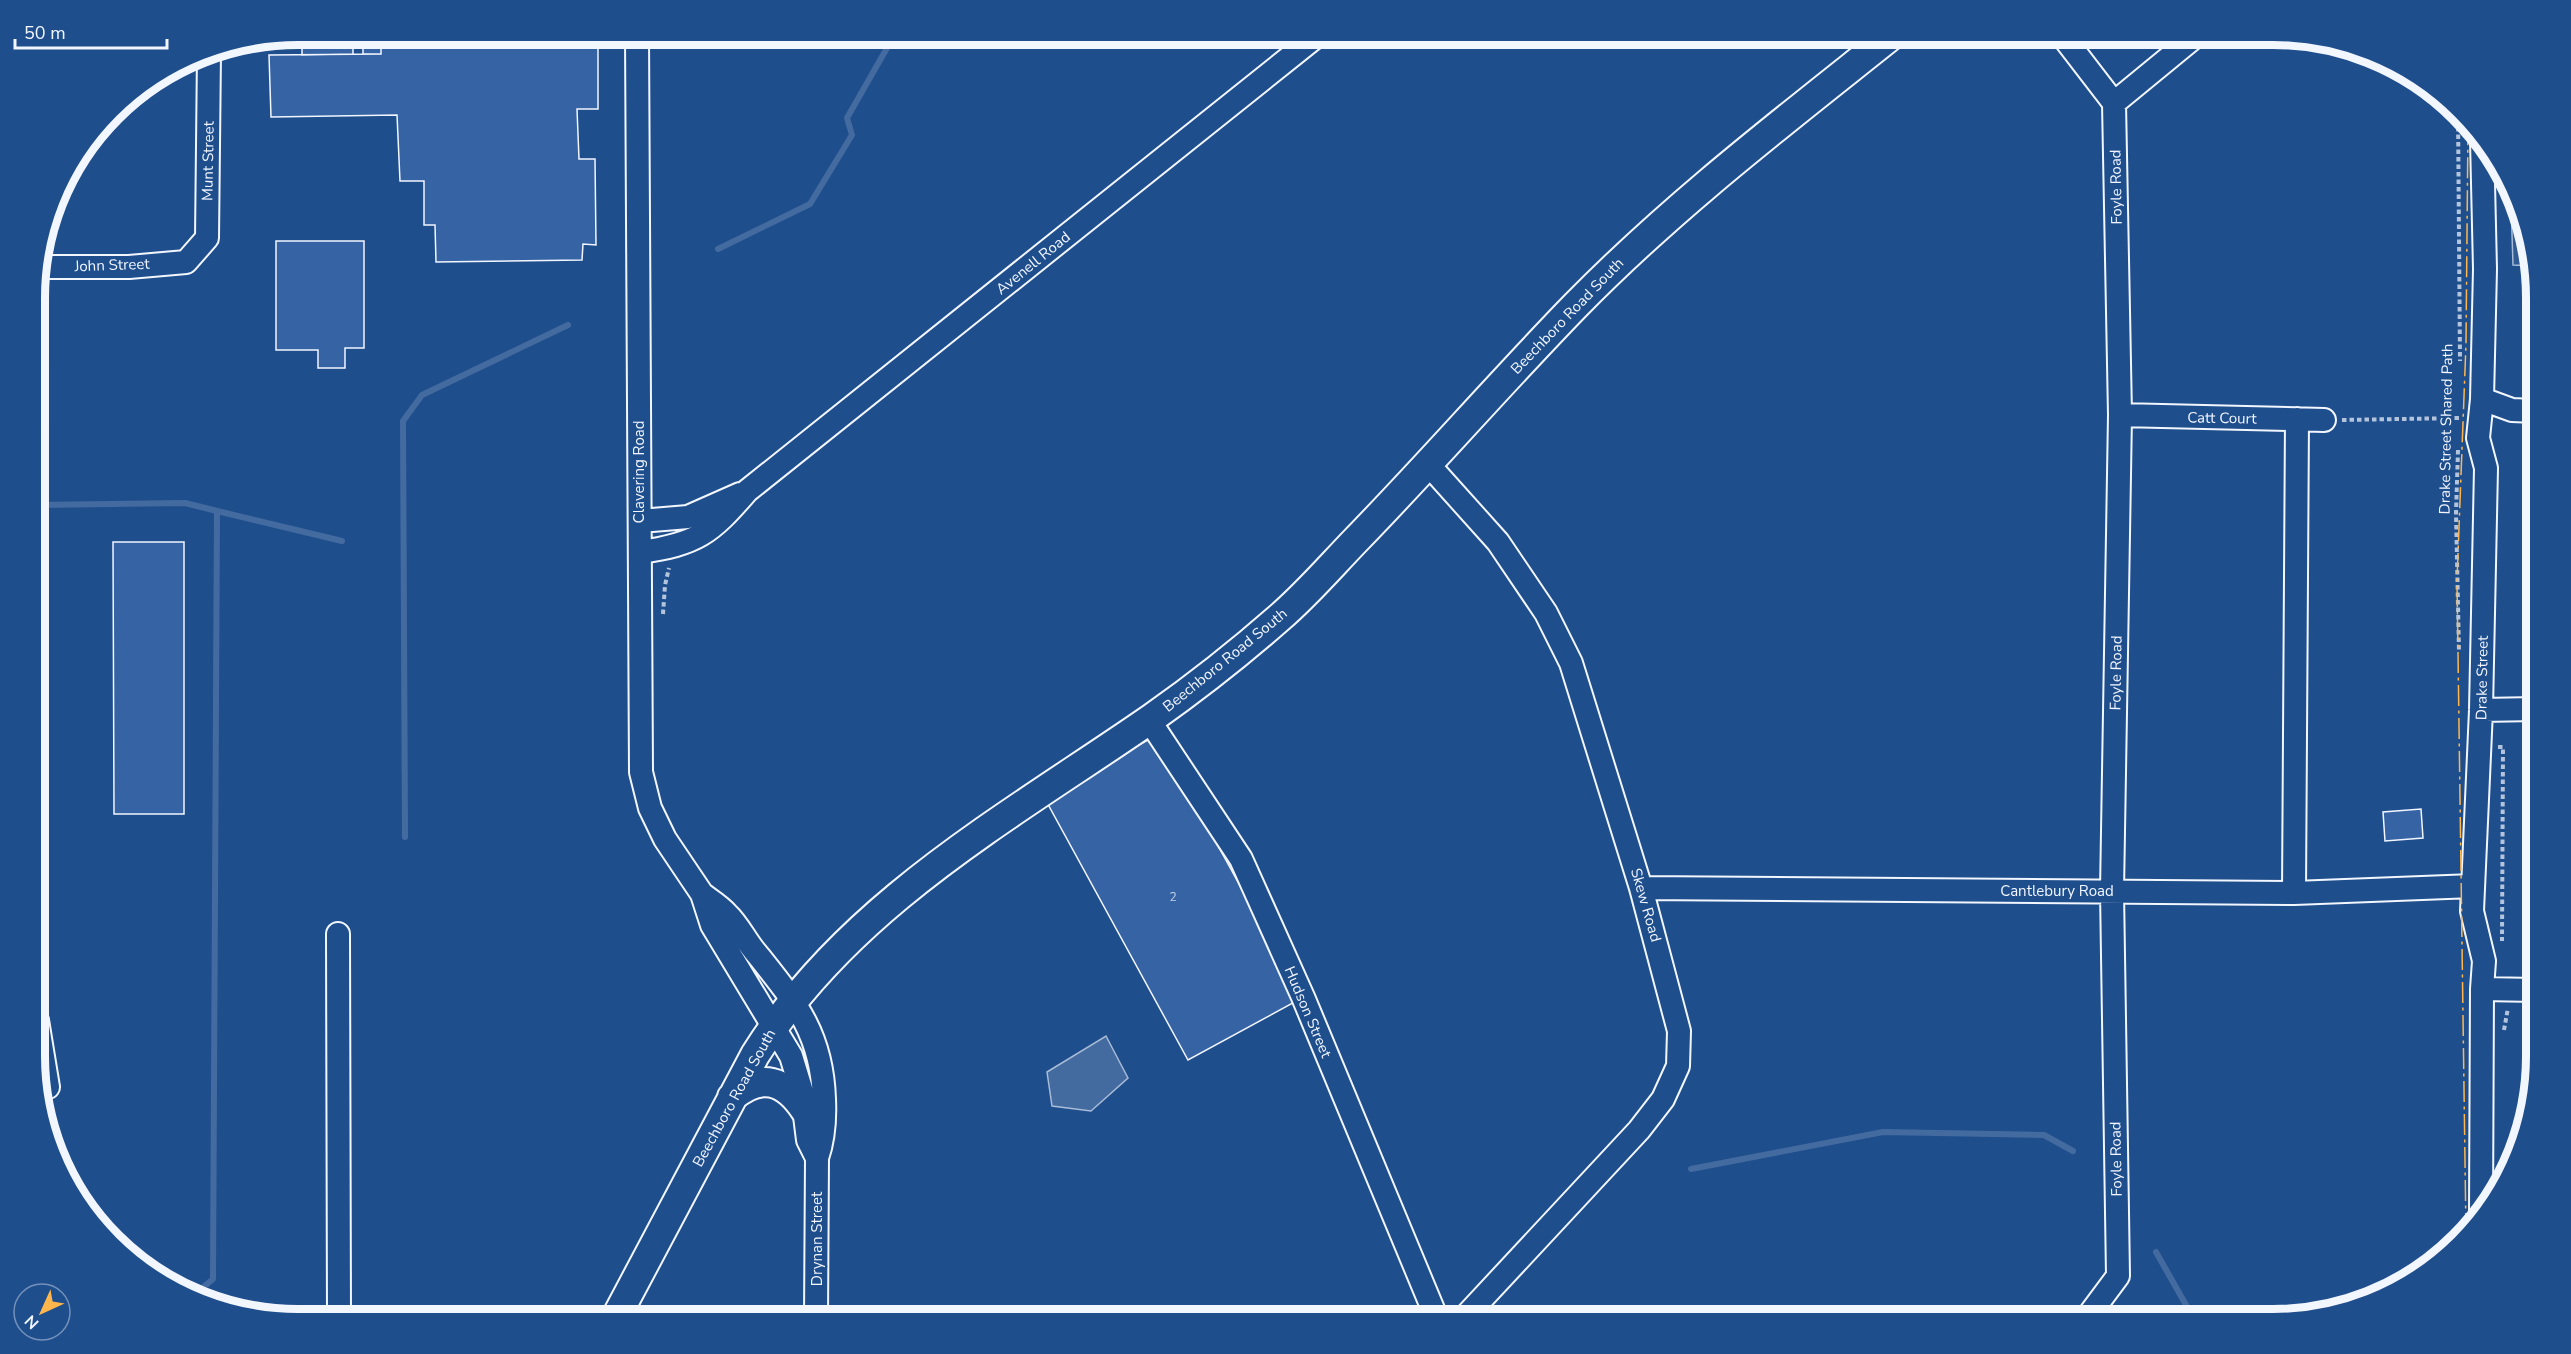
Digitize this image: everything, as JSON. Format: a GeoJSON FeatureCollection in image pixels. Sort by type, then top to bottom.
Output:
{"type":"FeatureCollection","features":[{"type":"Feature","properties":{"kind":"main road","name":"Beechboro Road South"},"geometry":{"type":"LineString","coordinates":[[620,1309],[732,1097],[774,1025],[846,940],[954,852],[1149,720],[1228,661],[1284,614],[1428,464],[1567,314],[1636,245],[1725,168],[1879,45]]}},
{"type":"Feature","properties":{"kind":"main road"},"geometry":{"type":"LineString","coordinates":[[732,1097],[743,1088],[768,1082],[789,1090],[805,1110]]}},
{"type":"Feature","properties":{"kind":"street","name":"Clavering Road"},"geometry":{"type":"LineString","coordinates":[[637,45],[640,740],[644,790],[665,839],[702,894],[712,926],[774,1025]]}},
{"type":"Feature","properties":{"kind":"street","name":"Avenell Road"},"geometry":{"type":"LineString","coordinates":[[640,552],[677,546],[696,538],[718,524],[747,491],[1305,45]]}},
{"type":"Feature","properties":{"kind":"street"},"geometry":{"type":"LineString","coordinates":[[2069,45],[2114,103],[2185,45]]}},
{"type":"Feature","properties":{"kind":"street","name":"Munt Street"},"geometry":{"type":"LineString","coordinates":[[186,262],[207,238],[209,61]]}},
{"type":"Feature","properties":{"kind":"street","name":"Foyle Road"},"geometry":{"type":"LineString","coordinates":[[2093,1309],[2118,1276],[2112,891],[2120,415],[2114,103]]}},
{"type":"Feature","properties":{"kind":"street","name":"Drake Street"},"geometry":{"type":"LineString","coordinates":[[2481,1200],[2484,962],[2472,911],[2481,710],[2486,468],[2478,438],[2482,399],[2485,268],[2482,156]]}},
{"type":"Feature","properties":{"kind":"street","name":"John Street"},"geometry":{"type":"LineString","coordinates":[[47,267],[129,267],[186,262]]}},
{"type":"Feature","properties":{"kind":"street"},"geometry":{"type":"LineString","coordinates":[[2482,399],[2512,410],[2526,411]]}},
{"type":"Feature","properties":{"kind":"street","name":"Catt Court"},"geometry":{"type":"LineString","coordinates":[[2120,415],[2324,420]]}},
{"type":"Feature","properties":{"kind":"street"},"geometry":{"type":"LineString","coordinates":[[2294,893],[2297,419]]}},
{"type":"Feature","properties":{"kind":"street","name":"Skew Road"},"geometry":{"type":"LineString","coordinates":[[1428,464],[1498,542],[1546,613],[1571,663],[1641,888],[1679,1031],[1678,1066],[1663,1099],[1639,1130],[1472,1309]]}},
{"type":"Feature","properties":{"kind":"street","name":"Avenell Road"},"geometry":{"type":"LineString","coordinates":[[640,521],[688,517],[747,491]]}},
{"type":"Feature","properties":{"kind":"street"},"geometry":{"type":"LineString","coordinates":[[2481,710],[2526,709]]}},
{"type":"Feature","properties":{"kind":"street","name":"Hudson Street"},"geometry":{"type":"LineString","coordinates":[[1149,720],[1240,859],[1303,997],[1433,1309]]}},
{"type":"Feature","properties":{"kind":"street","name":"Cantlebury Road"},"geometry":{"type":"LineString","coordinates":[[1641,888],[2294,893],[2473,886]]}},
{"type":"Feature","properties":{"kind":"street","name":"Clavering Road"},"geometry":{"type":"LineString","coordinates":[[702,894],[728,914],[793,1000]]}},
{"type":"Feature","properties":{"kind":"street"},"geometry":{"type":"LineString","coordinates":[[338,934],[339,1309]]}},
{"type":"Feature","properties":{"kind":"street"},"geometry":{"type":"LineString","coordinates":[[2482,989],[2526,990]]}},
{"type":"Feature","properties":{"kind":"street","name":"Drynan Street"},"geometry":{"type":"LineString","coordinates":[[793,1000],[809,1026],[823,1071],[824,1129],[817,1158],[816,1309]]}},
{"type":"Feature","properties":{"kind":"street","name":"Drynan Street"},"geometry":{"type":"LineString","coordinates":[[774,1025],[791,1056],[805,1110],[808,1140],[817,1158]]}},
{"type":"Feature","properties":{"kind":"street"},"geometry":{"type":"LineString","coordinates":[[46,1076],[48,1087]]}},
{"type":"Feature","properties":{"kind":"path","name":"Drake Street Shared Path"},"geometry":{"type":"LineString","coordinates":[[2458,126],[2460,373]]}},
{"type":"Feature","properties":{"kind":"path","name":"Drake Street Shared Path"},"geometry":{"type":"LineString","coordinates":[[2458,426],[2459,407]]}},
{"type":"Feature","properties":{"kind":"path"},"geometry":{"type":"LineString","coordinates":[[2324,420],[2459,418]]}},
{"type":"Feature","properties":{"kind":"path","name":"Drake Street Shared Path"},"geometry":{"type":"LineString","coordinates":[[2458,442],[2456,513],[2459,653]]}},
{"type":"Feature","properties":{"kind":"path"},"geometry":{"type":"LineString","coordinates":[[663,619],[665,585],[671,560]]}},
{"type":"Feature","properties":{"kind":"shaded area"},"geometry":{"type":"Polygon","coordinates":[[[2511,212],[2524,266],[2513,265],[2511,212]]]}},
{"type":"Feature","properties":{"kind":"shaded area"},"geometry":{"type":"Polygon","coordinates":[[[1106,1036],[1128,1078],[1091,1111],[1052,1106],[1047,1072],[1106,1036]]]}},
{"type":"Feature","properties":{"kind":"building"},"geometry":{"type":"Polygon","coordinates":[[[302,45],[353,45],[353,54],[302,55],[302,45]]]}},
{"type":"Feature","properties":{"kind":"building"},"geometry":{"type":"Polygon","coordinates":[[[363,45],[381,45],[381,54],[363,54],[363,45]]]}},
{"type":"Feature","properties":{"kind":"building"},"geometry":{"type":"Polygon","coordinates":[[[381,45],[598,45],[598,109],[577,109],[579,159],[595,159],[596,245],[583,244],[582,260],[436,262],[435,225],[424,225],[424,181],[400,181],[397,115],[271,117],[269,55],[381,54],[381,45]]]}},
{"type":"Feature","properties":{"kind":"building"},"geometry":{"type":"Polygon","coordinates":[[[276,241],[364,241],[364,348],[345,348],[345,368],[318,368],[318,350],[276,350],[276,241]]]}},
{"type":"Feature","properties":{"kind":"building"},"geometry":{"type":"Polygon","coordinates":[[[113,542],[184,542],[184,814],[114,814],[113,542]]]}},
{"type":"Feature","properties":{"kind":"building"},"geometry":{"type":"Polygon","coordinates":[[[1157,735],[1302,998],[1188,1060],[1044,797],[1157,735]]]}},
{"type":"Feature","properties":{"kind":"building"},"geometry":{"type":"Polygon","coordinates":[[[2421,809],[2423,838],[2385,841],[2383,812],[2421,809]]]}},
{"type":"Feature","properties":{"kind":"waterway"},"geometry":{"type":"LineString","coordinates":[[718,249],[810,204],[852,135],[847,118],[889,45]]}},
{"type":"Feature","properties":{"kind":"waterway"},"geometry":{"type":"LineString","coordinates":[[405,837],[403,421],[422,395],[568,325]]}},
{"type":"Feature","properties":{"kind":"waterway"},"geometry":{"type":"LineString","coordinates":[[45,505],[185,503],[217,511]]}},
{"type":"Feature","properties":{"kind":"waterway"},"geometry":{"type":"LineString","coordinates":[[200,1290],[213,1279],[217,511],[342,541]]}},
{"type":"Feature","properties":{"kind":"waterway"},"geometry":{"type":"LineString","coordinates":[[1691,1169],[1883,1132],[2044,1135],[2073,1151]]}},
{"type":"Feature","properties":{"kind":"waterway"},"geometry":{"type":"LineString","coordinates":[[2156,1252],[2188,1309]]}},
{"type":"Feature","properties":{"kind":"power"},"geometry":{"type":"LineString","coordinates":[[2466,1220],[2457,580],[2466,344],[2468,137]]}}]}
